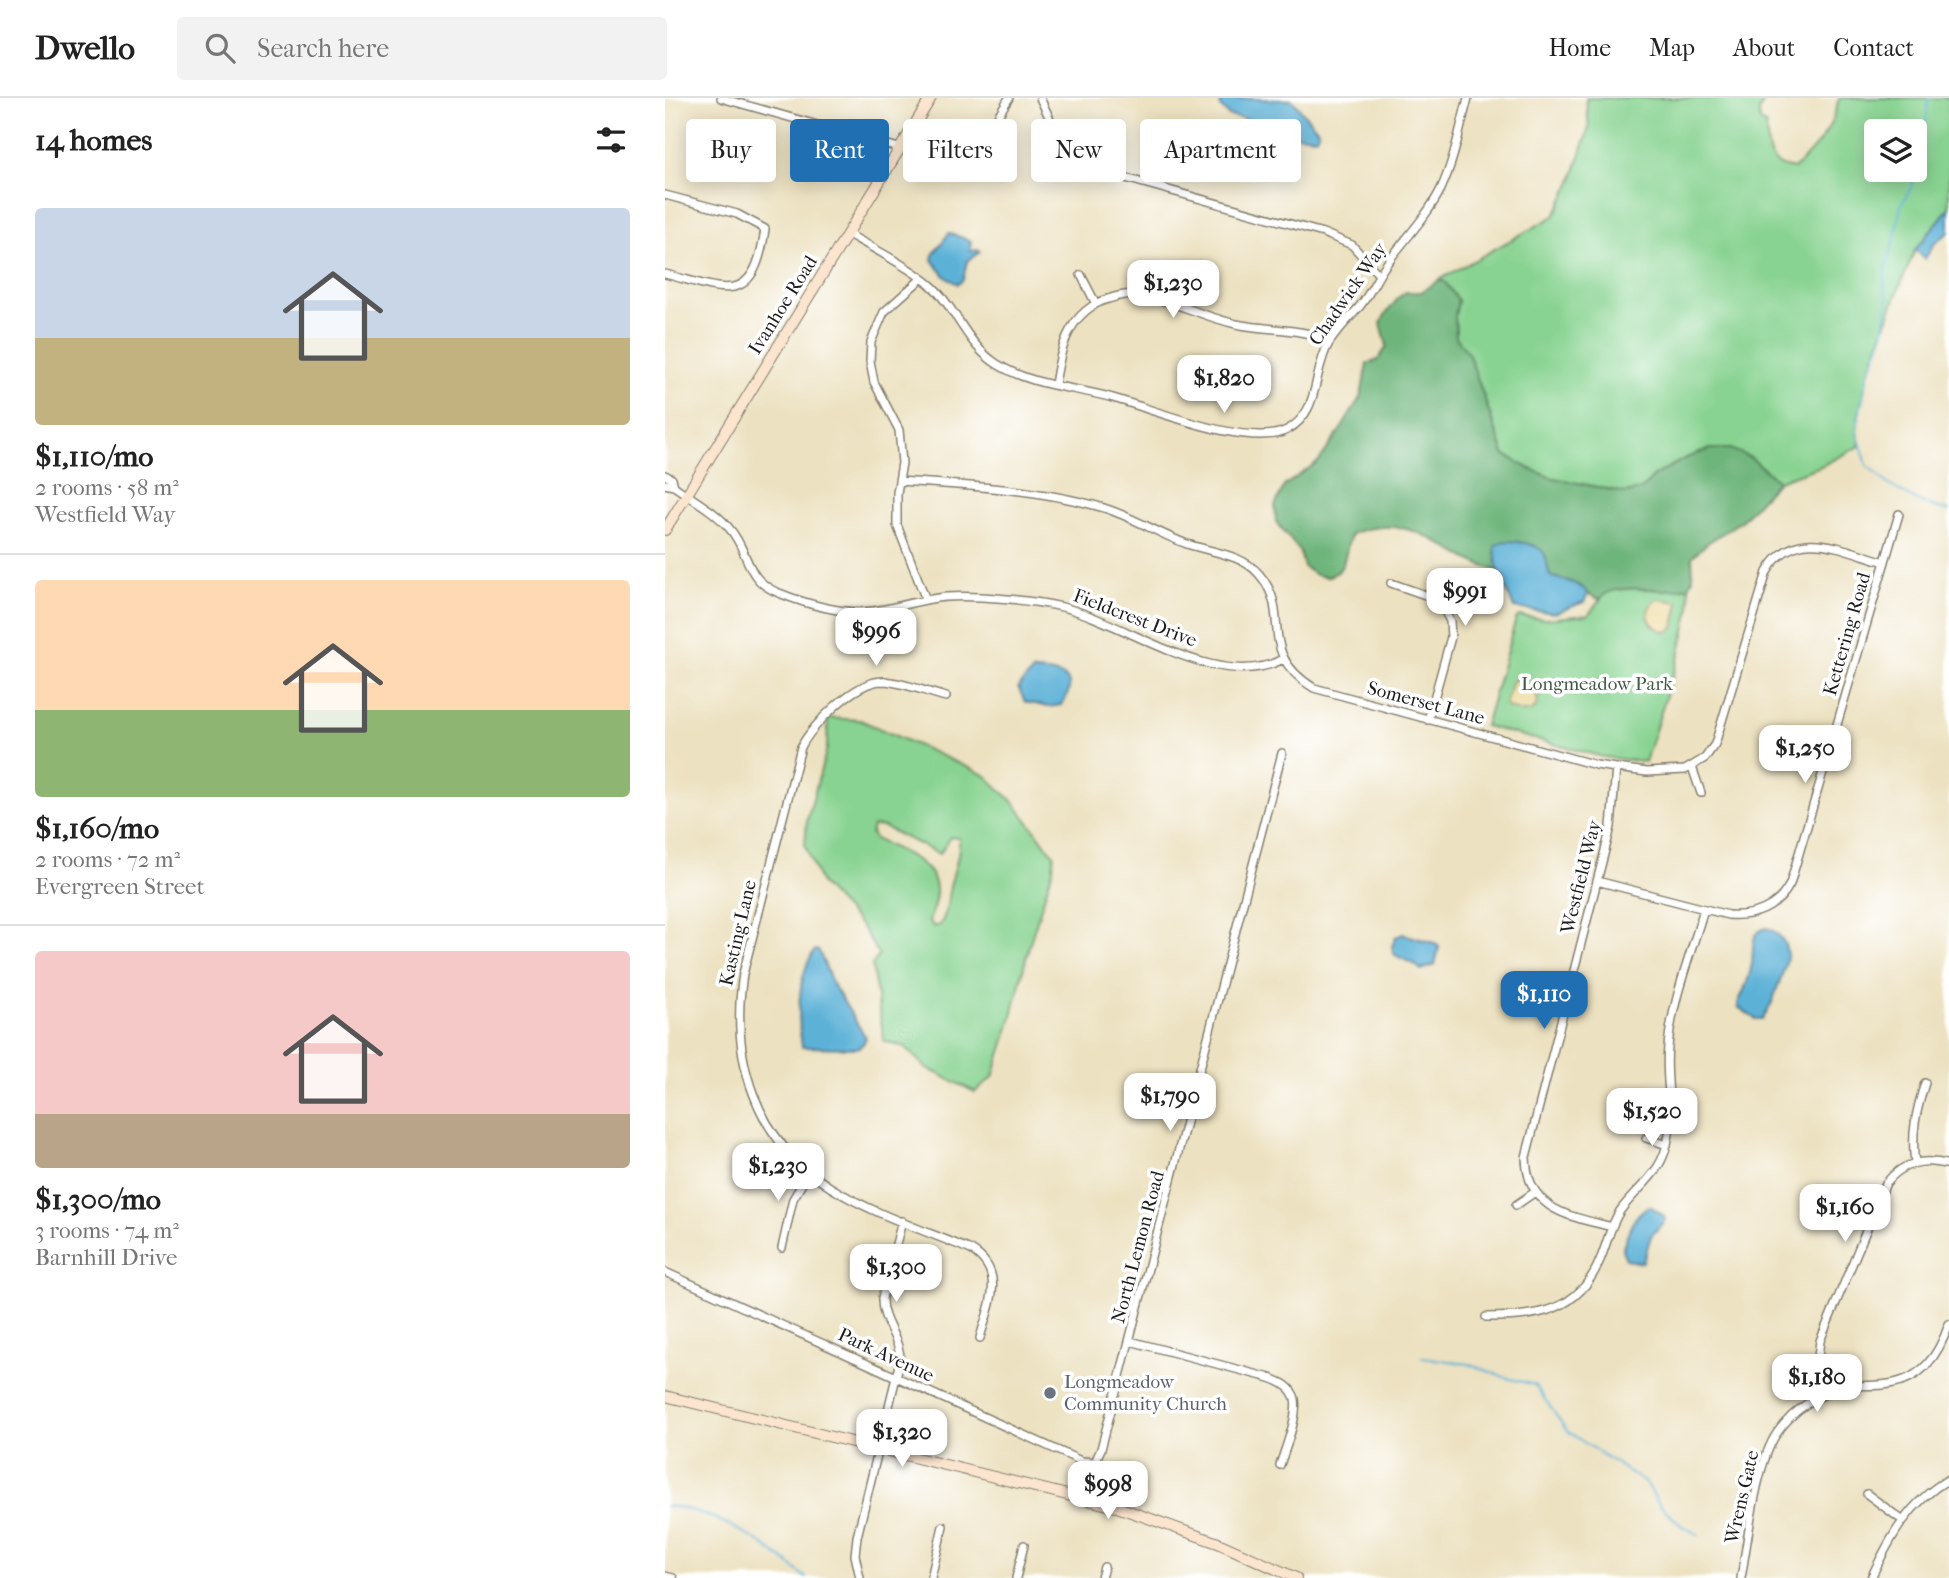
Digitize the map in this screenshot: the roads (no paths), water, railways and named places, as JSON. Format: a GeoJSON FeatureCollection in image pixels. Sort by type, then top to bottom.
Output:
{"type":"FeatureCollection","features":[{"type":"Feature","properties":{"kind":"main road","name":"Ivanhoe Road"},"geometry":{"type":"LineString","coordinates":[[665,530],[931,98]]}},
{"type":"Feature","properties":{"kind":"main road"},"geometry":{"type":"LineString","coordinates":[[665,1396],[1120,1508],[1218,1543],[1289,1576]]}},
{"type":"Feature","properties":{"kind":"street"},"geometry":{"type":"LineString","coordinates":[[721,98],[899,148]]}},
{"type":"Feature","properties":{"kind":"street"},"geometry":{"type":"LineString","coordinates":[[996,119],[1009,98]]}},
{"type":"Feature","properties":{"kind":"street"},"geometry":{"type":"LineString","coordinates":[[1039,98],[1068,157],[1086,167],[1323,233],[1352,245],[1380,275]]}},
{"type":"Feature","properties":{"kind":"street","name":"Chadwick Way"},"geometry":{"type":"LineString","coordinates":[[848,234],[932,286],[967,336],[988,358],[1014,374],[1037,382],[1113,398],[1186,422],[1257,435],[1273,434],[1298,422],[1310,407],[1319,366],[1330,341],[1364,300],[1439,193],[1449,169],[1468,98]]}},
{"type":"Feature","properties":{"kind":"street"},"geometry":{"type":"LineString","coordinates":[[665,195],[737,214],[765,229],[752,275],[741,285],[726,289],[665,274]]}},
{"type":"Feature","properties":{"kind":"street"},"geometry":{"type":"LineString","coordinates":[[1081,275],[1096,304]]}},
{"type":"Feature","properties":{"kind":"street"},"geometry":{"type":"LineString","coordinates":[[921,279],[884,312],[876,326],[870,352],[874,382],[899,430],[902,463],[896,506],[897,525],[926,600]]}},
{"type":"Feature","properties":{"kind":"street"},"geometry":{"type":"LineString","coordinates":[[1055,385],[1059,357],[1069,330],[1077,319],[1096,304],[1120,295],[1139,295],[1238,325],[1296,330],[1330,341]]}},
{"type":"Feature","properties":{"kind":"street"},"geometry":{"type":"LineString","coordinates":[[665,475],[671,479],[674,486]]}},
{"type":"Feature","properties":{"kind":"street"},"geometry":{"type":"LineString","coordinates":[[899,481],[1070,499],[1117,513],[1183,542],[1236,558],[1257,571],[1269,587],[1275,604],[1276,631],[1283,659]]}},
{"type":"Feature","properties":{"kind":"street"},"geometry":{"type":"LineString","coordinates":[[665,484],[674,486]]}},
{"type":"Feature","properties":{"kind":"street","name":"Fieldcrest Drive"},"geometry":{"type":"LineString","coordinates":[[674,486],[727,525],[757,579],[773,590],[811,602],[870,612],[926,600],[972,597],[1061,607],[1087,614],[1168,651],[1238,670],[1263,668],[1283,659]]}},
{"type":"Feature","properties":{"kind":"street","name":"Kettering Road"},"geometry":{"type":"LineString","coordinates":[[1597,881],[1704,909],[1738,915],[1759,912],[1775,903],[1790,884],[1899,514]]}},
{"type":"Feature","properties":{"kind":"street"},"geometry":{"type":"LineString","coordinates":[[1701,793],[1692,767],[1705,758],[1715,744],[1767,572],[1779,554],[1793,546],[1812,542],[1885,562]]}},
{"type":"Feature","properties":{"kind":"street"},"geometry":{"type":"LineString","coordinates":[[1391,583],[1434,598],[1441,604],[1450,621],[1451,637],[1428,720]]}},
{"type":"Feature","properties":{"kind":"street","name":"Somerset Lane"},"geometry":{"type":"LineString","coordinates":[[1283,659],[1305,682],[1323,692],[1596,765],[1677,772],[1692,767]]}},
{"type":"Feature","properties":{"kind":"street","name":"Kasting Lane"},"geometry":{"type":"LineString","coordinates":[[946,697],[883,681],[872,683],[820,719],[806,736],[743,974],[738,1015],[744,1067],[751,1090],[776,1137],[809,1172],[847,1198],[971,1250],[988,1265],[992,1272],[993,1289],[980,1338]]}},
{"type":"Feature","properties":{"kind":"street","name":"North Lemon Road"},"geometry":{"type":"LineString","coordinates":[[1017,1433],[1081,1461],[1094,1462],[1101,1449],[1282,753]]}},
{"type":"Feature","properties":{"kind":"street","name":"Westfield Way"},"geometry":{"type":"LineString","coordinates":[[1535,1192],[1526,1169],[1526,1157],[1611,827],[1616,768]]}},
{"type":"Feature","properties":{"kind":"street"},"geometry":{"type":"LineString","coordinates":[[1486,1317],[1537,1314],[1553,1310],[1576,1297],[1595,1274],[1619,1213],[1657,1169],[1667,1145],[1672,1117],[1667,1067],[1668,1038],[1704,909]]}},
{"type":"Feature","properties":{"kind":"street"},"geometry":{"type":"LineString","coordinates":[[1915,1163],[1912,1145],[1914,1122],[1925,1083]]}},
{"type":"Feature","properties":{"kind":"street"},"geometry":{"type":"LineString","coordinates":[[1646,1138],[1667,1145]]}},
{"type":"Feature","properties":{"kind":"street"},"geometry":{"type":"LineString","coordinates":[[1824,1394],[1817,1364],[1820,1341],[1886,1183],[1901,1168],[1915,1163],[1929,1161],[1949,1166]]}},
{"type":"Feature","properties":{"kind":"street"},"geometry":{"type":"LineString","coordinates":[[782,1248],[793,1199],[809,1172]]}},
{"type":"Feature","properties":{"kind":"street"},"geometry":{"type":"LineString","coordinates":[[1516,1205],[1535,1192],[1552,1208],[1612,1227]]}},
{"type":"Feature","properties":{"kind":"street"},"geometry":{"type":"LineString","coordinates":[[860,1578],[855,1555],[857,1537],[900,1355],[881,1309],[902,1221]]}},
{"type":"Feature","properties":{"kind":"street","name":"Park Avenue"},"geometry":{"type":"LineString","coordinates":[[665,1272],[1017,1433]]}},
{"type":"Feature","properties":{"kind":"street","name":"Wrens Gate"},"geometry":{"type":"LineString","coordinates":[[1741,1578],[1763,1464],[1770,1445],[1788,1420],[1824,1394],[1847,1387],[1887,1385],[1913,1377],[1935,1358],[1949,1324]]}},
{"type":"Feature","properties":{"kind":"street"},"geometry":{"type":"LineString","coordinates":[[1130,1341],[1270,1378],[1287,1386],[1294,1394],[1296,1411],[1280,1465]]}},
{"type":"Feature","properties":{"kind":"street"},"geometry":{"type":"LineString","coordinates":[[1871,1578],[1902,1520],[1916,1504],[1949,1479]]}},
{"type":"Feature","properties":{"kind":"street"},"geometry":{"type":"LineString","coordinates":[[1867,1494],[1902,1520]]}},
{"type":"Feature","properties":{"kind":"street"},"geometry":{"type":"LineString","coordinates":[[931,1578],[943,1526]]}},
{"type":"Feature","properties":{"kind":"street"},"geometry":{"type":"LineString","coordinates":[[1016,1578],[1024,1545]]}},
{"type":"Feature","properties":{"kind":"street"},"geometry":{"type":"LineString","coordinates":[[1101,1578],[1104,1567]]}},
{"type":"Feature","properties":{"kind":"street"},"geometry":{"type":"LineString","coordinates":[[665,1576],[673,1578]]}},
{"type":"Feature","properties":{"kind":"water"},"geometry":{"type":"Polygon","coordinates":[[[1222,98],[1292,100],[1319,131],[1316,137],[1301,136],[1301,119],[1245,119],[1229,116],[1220,107],[1222,98]]]}},
{"type":"Feature","properties":{"kind":"water"},"geometry":{"type":"Polygon","coordinates":[[[1949,208],[1949,232],[1934,244],[1925,259],[1915,250],[1949,208]]]}},
{"type":"Feature","properties":{"kind":"water"},"geometry":{"type":"Polygon","coordinates":[[[949,233],[971,241],[970,251],[980,252],[967,261],[963,280],[958,284],[946,277],[932,260],[949,233]]]}},
{"type":"Feature","properties":{"kind":"water"},"geometry":{"type":"Polygon","coordinates":[[[1504,541],[1525,543],[1541,550],[1550,576],[1571,582],[1585,590],[1588,594],[1584,602],[1555,613],[1514,608],[1497,567],[1495,546],[1504,541]]]}},
{"type":"Feature","properties":{"kind":"water"},"geometry":{"type":"Polygon","coordinates":[[[1033,671],[1058,674],[1068,681],[1067,695],[1061,705],[1048,707],[1025,702],[1018,687],[1033,671]]]}},
{"type":"Feature","properties":{"kind":"water"},"geometry":{"type":"Polygon","coordinates":[[[1766,928],[1780,937],[1786,948],[1787,959],[1770,1007],[1762,1019],[1756,1019],[1739,1008],[1738,1003],[1750,973],[1755,938],[1766,928]]]}},
{"type":"Feature","properties":{"kind":"water"},"geometry":{"type":"Polygon","coordinates":[[[1403,934],[1439,947],[1435,965],[1421,970],[1394,954],[1392,946],[1396,937],[1403,934]]]}},
{"type":"Feature","properties":{"kind":"water"},"geometry":{"type":"Polygon","coordinates":[[[815,950],[819,951],[832,983],[866,1038],[857,1048],[802,1047],[800,997],[805,972],[815,950]]]}},
{"type":"Feature","properties":{"kind":"water"},"geometry":{"type":"Polygon","coordinates":[[[1650,1206],[1664,1216],[1665,1220],[1651,1236],[1643,1262],[1626,1259],[1622,1250],[1629,1231],[1639,1214],[1650,1206]]]}},
{"type":"Feature","properties":{"kind":"waterway"},"geometry":{"type":"LineString","coordinates":[[1926,119],[1928,98]]}},
{"type":"Feature","properties":{"kind":"waterway"},"geometry":{"type":"LineString","coordinates":[[1912,182],[1901,205],[1886,267],[1884,286],[1888,298],[1883,336],[1868,374],[1857,432],[1867,465],[1889,485],[1921,503],[1949,511]]}},
{"type":"Feature","properties":{"kind":"waterway"},"geometry":{"type":"LineString","coordinates":[[1422,1357],[1469,1364],[1535,1385],[1567,1431],[1647,1484],[1658,1503],[1682,1526],[1699,1535]]}},
{"type":"Feature","properties":{"kind":"waterway"},"geometry":{"type":"LineString","coordinates":[[665,1506],[683,1508],[721,1521],[759,1542],[806,1578]]}},
{"type":"Feature","properties":{"kind":"place","name":"Longmeadow Community Church"},"geometry":{"type":"Point","coordinates":[1050,1393]}},
{"type":"Feature","properties":{"kind":"park label","name":"Longmeadow Park"},"geometry":{"type":"Point","coordinates":[1597,684]}}]}
